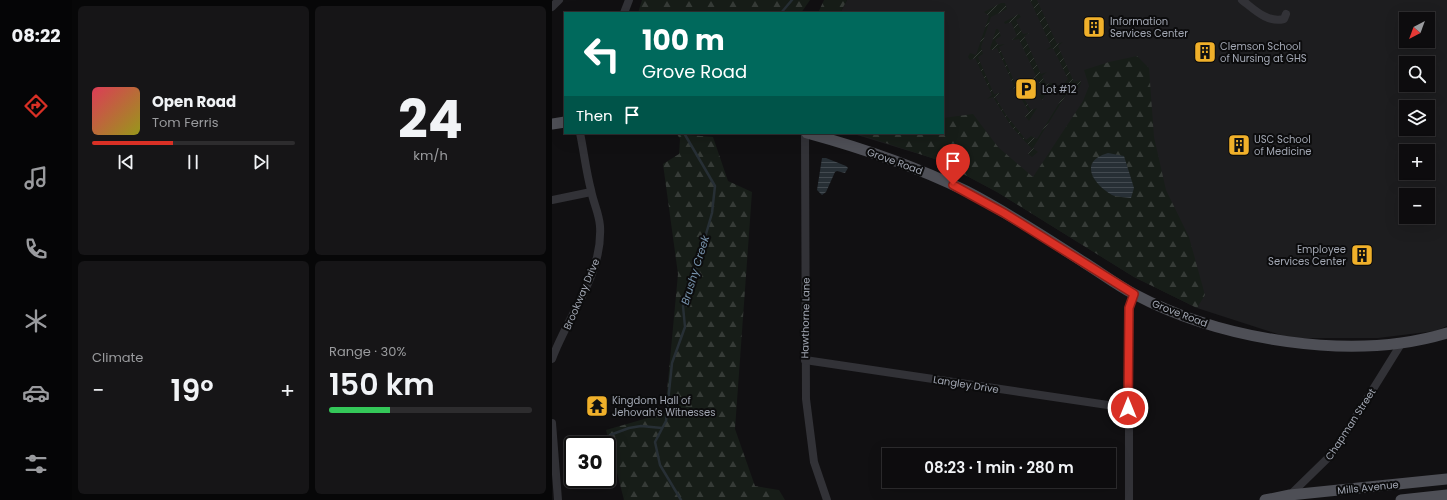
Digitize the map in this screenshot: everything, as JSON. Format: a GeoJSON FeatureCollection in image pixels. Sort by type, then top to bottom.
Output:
{"type":"FeatureCollection","features":[{"type":"Feature","properties":{"kind":"main road"},"geometry":{"type":"LineString","coordinates":[[552,124],[564,122]]}},
{"type":"Feature","properties":{"kind":"main road","name":"Grove Road"},"geometry":{"type":"LineString","coordinates":[[809,134],[889,158],[926,172],[967,192],[1050,240],[1134,294],[1164,308],[1211,325],[1259,337],[1309,345],[1348,346],[1401,344],[1447,334]]}},
{"type":"Feature","properties":{"kind":"main road","name":"Mills Avenue"},"geometry":{"type":"LineString","coordinates":[[1265,500],[1290,495],[1447,479]]}},
{"type":"Feature","properties":{"kind":"main road","name":"Mills Avenue"},"geometry":{"type":"LineString","coordinates":[[1401,500],[1447,495]]}},
{"type":"Feature","properties":{"kind":"street"},"geometry":{"type":"LineString","coordinates":[[552,7],[558,0]]}},
{"type":"Feature","properties":{"kind":"street"},"geometry":{"type":"LineString","coordinates":[[624,12],[629,0]]}},
{"type":"Feature","properties":{"kind":"street"},"geometry":{"type":"LineString","coordinates":[[1242,0],[1264,16],[1271,19],[1284,19],[1286,14]]}},
{"type":"Feature","properties":{"kind":"street","name":"Brookway Drive"},"geometry":{"type":"LineString","coordinates":[[552,359],[593,270],[598,251],[600,225],[596,205],[591,192],[580,134]]}},
{"type":"Feature","properties":{"kind":"street","name":"Hawthorne Lane"},"geometry":{"type":"LineString","coordinates":[[806,134],[806,399],[810,442],[814,462],[827,500]]}},
{"type":"Feature","properties":{"kind":"street"},"geometry":{"type":"LineString","coordinates":[[552,200],[591,192]]}},
{"type":"Feature","properties":{"kind":"street"},"geometry":{"type":"LineString","coordinates":[[1129,500],[1129,308],[1134,294]]}},
{"type":"Feature","properties":{"kind":"street","name":"Chapman Street"},"geometry":{"type":"LineString","coordinates":[[1290,495],[1334,452],[1401,344]]}},
{"type":"Feature","properties":{"kind":"street","name":"Langley Drive"},"geometry":{"type":"LineString","coordinates":[[805,360],[1128,408]]}},
{"type":"Feature","properties":{"kind":"street"},"geometry":{"type":"LineString","coordinates":[[552,423],[558,500]]}},
{"type":"Feature","properties":{"kind":"shaded area"},"geometry":{"type":"Polygon","coordinates":[[[847,0],[1447,0],[1447,326],[1435,331],[1378,338],[1290,338],[1197,308],[1134,277],[997,192],[935,159],[856,134],[944,134],[944,12],[841,12],[847,0]]]}},
{"type":"Feature","properties":{"kind":"shaded area"},"geometry":{"type":"Polygon","coordinates":[[[1108,153],[1124,156],[1134,188],[1131,198],[1112,195],[1094,179],[1091,167],[1093,161],[1108,153]]]}},
{"type":"Feature","properties":{"kind":"shaded area"},"geometry":{"type":"Polygon","coordinates":[[[822,158],[826,158],[848,168],[845,173],[835,172],[826,192],[822,195],[817,190],[822,158]]]}},
{"type":"Feature","properties":{"kind":"green space"},"geometry":{"type":"Polygon","coordinates":[[[642,0],[810,0],[802,12],[638,12],[642,0]]]}},
{"type":"Feature","properties":{"kind":"green space"},"geometry":{"type":"Polygon","coordinates":[[[824,0],[847,0],[841,12],[818,12],[824,0]]]}},
{"type":"Feature","properties":{"kind":"green space"},"geometry":{"type":"Polygon","coordinates":[[[1030,0],[1037,0],[1057,44],[1063,42],[1058,46],[1074,82],[1080,80],[1081,83],[1079,88],[1072,85],[1033,148],[1038,152],[1032,157],[1028,154],[1032,149],[1011,126],[993,97],[987,99],[992,95],[975,58],[970,60],[968,57],[970,53],[976,55],[989,16],[984,12],[1001,3],[1005,3],[1007,9],[991,17],[981,47],[983,54],[978,57],[994,94],[1001,93],[995,97],[1006,115],[1026,140],[1031,136],[1037,139],[1069,87],[1064,83],[1068,79],[1053,48],[1046,50],[1051,46],[1030,0]]]}},
{"type":"Feature","properties":{"kind":"green space"},"geometry":{"type":"Polygon","coordinates":[[[1019,14],[1021,17],[1016,20],[1023,34],[1029,33],[1024,36],[1041,74],[1047,72],[1042,76],[1046,84],[1053,83],[1042,100],[1039,96],[1044,92],[1037,78],[1030,80],[1036,76],[1019,39],[1012,40],[1017,36],[1011,22],[1005,24],[1004,22],[1019,14]]]}},
{"type":"Feature","properties":{"kind":"green space"},"geometry":{"type":"Polygon","coordinates":[[[996,29],[998,29],[1001,36],[995,40],[998,45],[1005,44],[999,47],[1016,85],[1022,83],[1017,87],[1031,110],[1037,108],[1029,121],[1025,116],[1029,112],[1015,88],[1009,90],[1014,86],[997,48],[992,50],[990,49],[996,29]]]}},
{"type":"Feature","properties":{"kind":"green space"},"geometry":{"type":"Polygon","coordinates":[[[1137,56],[1149,68],[1154,137],[1166,190],[1189,237],[1205,295],[1197,308],[1134,277],[997,192],[935,159],[858,134],[944,134],[944,118],[973,114],[998,147],[1033,177],[1083,101],[1089,86],[1084,70],[1109,62],[1137,56]]]}},
{"type":"Feature","properties":{"kind":"green space"},"geometry":{"type":"Polygon","coordinates":[[[677,134],[713,137],[728,181],[752,192],[735,429],[755,486],[779,490],[785,500],[624,500],[616,469],[616,436],[608,436],[606,430],[665,413],[678,274],[663,164],[679,154],[680,139],[677,134]]]}},
{"type":"Feature","properties":{"kind":"waterway","name":"Brushy Creek"},"geometry":{"type":"LineString","coordinates":[[782,12],[792,0]]}},
{"type":"Feature","properties":{"kind":"waterway","name":"Brushy Creek"},"geometry":{"type":"LineString","coordinates":[[681,500],[660,465],[655,442],[666,421],[672,363],[685,327],[683,306],[691,287],[712,213],[715,186],[685,134]]}},
{"type":"Feature","properties":{"kind":"waterway"},"geometry":{"type":"LineString","coordinates":[[610,435],[629,428],[641,426],[662,428]]}},
{"type":"Feature","properties":{"kind":"place","name":"Information Services Center"},"geometry":{"type":"Point","coordinates":[1094,27]}},
{"type":"Feature","properties":{"kind":"place","name":"Clemson School of Nursing at GHS"},"geometry":{"type":"Point","coordinates":[1205,52]}},
{"type":"Feature","properties":{"kind":"place","name":"Lot #12"},"geometry":{"type":"Point","coordinates":[1026,89]}},
{"type":"Feature","properties":{"kind":"place","name":"USC School of Medicine"},"geometry":{"type":"Point","coordinates":[1239,145]}},
{"type":"Feature","properties":{"kind":"place","name":"Employee Services Center"},"geometry":{"type":"Point","coordinates":[1362,255]}},
{"type":"Feature","properties":{"kind":"place","name":"Kingdom Hall of Jehovah’s Witnesses"},"geometry":{"type":"Point","coordinates":[597,406]}},
{"type":"Feature","properties":{"kind":"route"},"geometry":{"type":"LineString","coordinates":[[953,185],[1050,240],[1134,294],[1129,308],[1128,408]]}}]}
